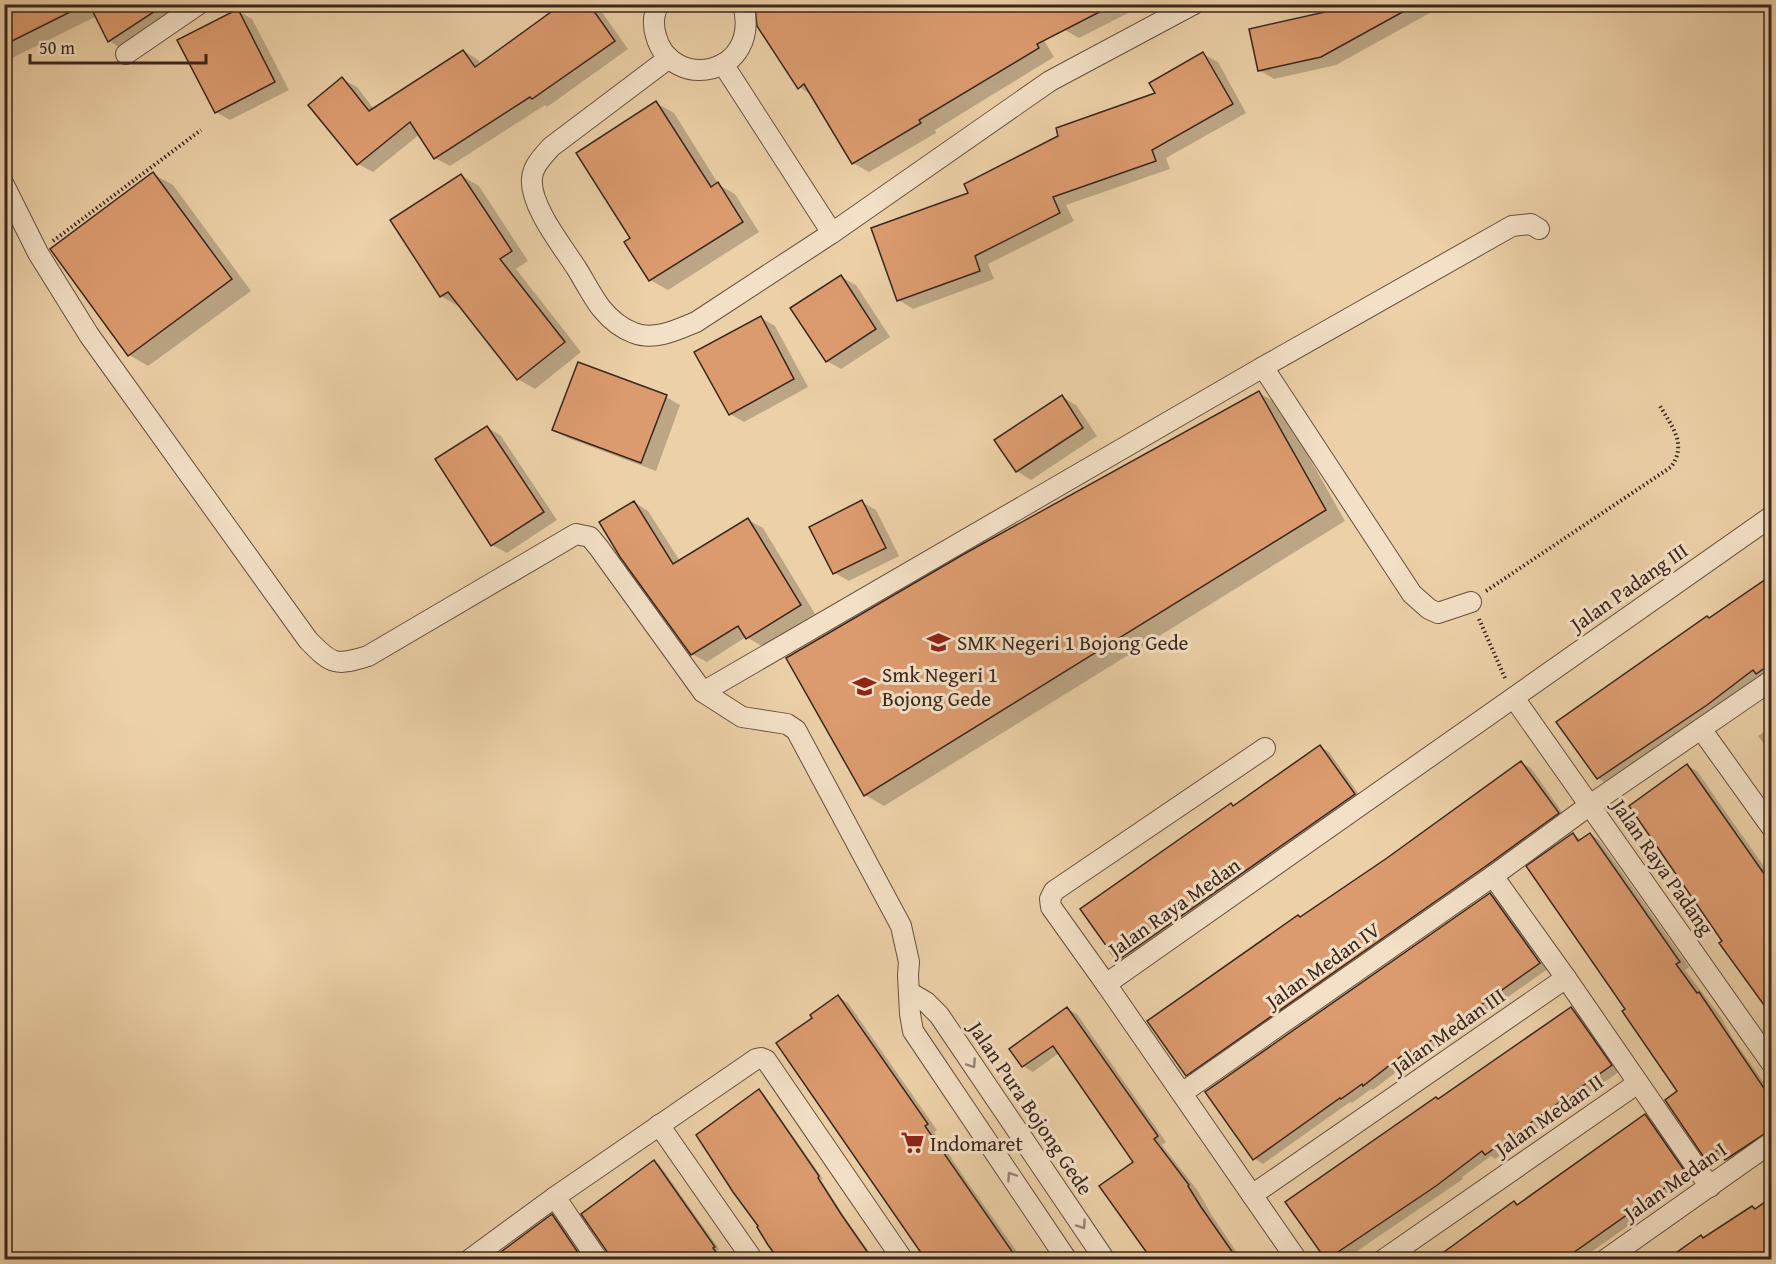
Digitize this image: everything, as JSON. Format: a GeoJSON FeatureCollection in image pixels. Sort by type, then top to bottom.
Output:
{"type":"FeatureCollection","features":[{"type":"Feature","properties":{"kind":"street"},"geometry":{"type":"LineString","coordinates":[[126,54],[199,4]]}},
{"type":"Feature","properties":{"kind":"street"},"geometry":{"type":"LineString","coordinates":[[659,4],[656,9],[654,27],[658,44],[669,58],[685,68],[704,70],[723,64],[737,53],[745,38],[747,20],[743,4]]}},
{"type":"Feature","properties":{"kind":"street"},"geometry":{"type":"LineString","coordinates":[[669,58],[551,147],[540,160],[532,178],[535,198],[543,215],[601,308],[619,327],[636,335],[653,336],[674,332],[696,322],[832,233],[1050,81],[1194,4]]}},
{"type":"Feature","properties":{"kind":"street"},"geometry":{"type":"LineString","coordinates":[[723,64],[832,233]]}},
{"type":"Feature","properties":{"kind":"street"},"geometry":{"type":"LineString","coordinates":[[4,185],[38,253],[96,345],[308,640],[324,657],[344,663],[368,656],[576,534],[590,537],[599,548],[703,692],[742,717],[787,724],[796,730],[901,926],[909,962],[913,1031],[1067,1260]]}},
{"type":"Feature","properties":{"kind":"street"},"geometry":{"type":"LineString","coordinates":[[703,692],[1263,367],[1512,226],[1531,224],[1539,229]]}},
{"type":"Feature","properties":{"kind":"street"},"geometry":{"type":"LineString","coordinates":[[1263,367],[1412,594],[1429,609],[1438,613],[1471,602]]}},
{"type":"Feature","properties":{"kind":"street","name":"Jalan Padang III"},"geometry":{"type":"LineString","coordinates":[[1514,698],[1772,516]]}},
{"type":"Feature","properties":{"kind":"street"},"geometry":{"type":"LineString","coordinates":[[1590,805],[1772,680]]}},
{"type":"Feature","properties":{"kind":"street","name":"Jalan Raya Padang"},"geometry":{"type":"LineString","coordinates":[[1514,698],[1772,1064]]}},
{"type":"Feature","properties":{"kind":"street","name":"Jalan Raya Medan"},"geometry":{"type":"LineString","coordinates":[[1297,1260],[1106,984],[1514,698]]}},
{"type":"Feature","properties":{"kind":"street"},"geometry":{"type":"LineString","coordinates":[[1701,729],[1772,828]]}},
{"type":"Feature","properties":{"kind":"street"},"geometry":{"type":"LineString","coordinates":[[1106,984],[1051,907],[1050,899],[1054,891],[1265,748]]}},
{"type":"Feature","properties":{"kind":"street","name":"Jalan Medan IV"},"geometry":{"type":"LineString","coordinates":[[1182,1093],[1590,805]]}},
{"type":"Feature","properties":{"kind":"street"},"geometry":{"type":"LineString","coordinates":[[1492,876],[1638,1083]]}},
{"type":"Feature","properties":{"kind":"street","name":"Jalan Medan III"},"geometry":{"type":"LineString","coordinates":[[1252,1195],[1566,978]]}},
{"type":"Feature","properties":{"kind":"street","name":"Jalan Pura Bojong Gede"},"geometry":{"type":"LineString","coordinates":[[909,992],[926,1002],[939,1016],[1105,1260]]}},
{"type":"Feature","properties":{"kind":"street"},"geometry":{"type":"LineString","coordinates":[[469,1260],[659,1125],[756,1059],[761,1058],[766,1060],[903,1260]]}},
{"type":"Feature","properties":{"kind":"street","name":"Jalan Medan II"},"geometry":{"type":"LineString","coordinates":[[1383,1260],[1638,1083],[1710,1187]]}},
{"type":"Feature","properties":{"kind":"street"},"geometry":{"type":"LineString","coordinates":[[659,1125],[753,1260]]}},
{"type":"Feature","properties":{"kind":"street","name":"Jalan Medan I"},"geometry":{"type":"LineString","coordinates":[[1605,1260],[1772,1142]]}},
{"type":"Feature","properties":{"kind":"street"},"geometry":{"type":"LineString","coordinates":[[555,1197],[598,1260]]}},
{"type":"Feature","properties":{"kind":"path"},"geometry":{"type":"LineString","coordinates":[[38,253],[201,129]]}},
{"type":"Feature","properties":{"kind":"path"},"geometry":{"type":"LineString","coordinates":[[1514,698],[1471,602],[1671,467],[1678,458],[1677,437],[1659,404]]}},
{"type":"Feature","properties":{"kind":"building"},"geometry":{"type":"Polygon","coordinates":[[[4,4],[86,4],[4,45],[4,4]]]}},
{"type":"Feature","properties":{"kind":"building"},"geometry":{"type":"Polygon","coordinates":[[[89,4],[166,4],[108,42],[89,4]]]}},
{"type":"Feature","properties":{"kind":"building"},"geometry":{"type":"Polygon","coordinates":[[[562,4],[589,4],[615,41],[532,99],[530,97],[434,159],[410,122],[357,165],[308,105],[342,77],[369,111],[463,50],[475,67],[562,4]]]}},
{"type":"Feature","properties":{"kind":"building"},"geometry":{"type":"Polygon","coordinates":[[[761,4],[1115,4],[1037,44],[1039,48],[919,120],[921,123],[852,164],[804,84],[798,89],[757,26],[755,8],[761,4]]]}},
{"type":"Feature","properties":{"kind":"building"},"geometry":{"type":"Polygon","coordinates":[[[1321,4],[1417,4],[1321,57],[1258,71],[1249,29],[1325,12],[1321,4]]]}},
{"type":"Feature","properties":{"kind":"building"},"geometry":{"type":"Polygon","coordinates":[[[238,9],[275,82],[215,113],[177,40],[238,9]]]}},
{"type":"Feature","properties":{"kind":"building"},"geometry":{"type":"Polygon","coordinates":[[[1203,52],[1233,104],[1152,150],[1156,161],[1053,197],[1060,213],[975,256],[980,271],[897,301],[871,228],[968,193],[964,184],[1058,136],[1056,128],[1155,93],[1149,83],[1203,52]]]}},
{"type":"Feature","properties":{"kind":"building"},"geometry":{"type":"Polygon","coordinates":[[[656,101],[711,187],[718,182],[743,222],[649,281],[624,242],[630,238],[576,153],[656,101]]]}},
{"type":"Feature","properties":{"kind":"building"},"geometry":{"type":"Polygon","coordinates":[[[153,172],[232,279],[128,356],[50,249],[153,172]]]}},
{"type":"Feature","properties":{"kind":"building"},"geometry":{"type":"Polygon","coordinates":[[[461,174],[512,251],[500,259],[565,342],[517,380],[448,292],[440,297],[390,220],[461,174]]]}},
{"type":"Feature","properties":{"kind":"building"},"geometry":{"type":"Polygon","coordinates":[[[841,275],[876,329],[826,362],[790,308],[841,275]]]}},
{"type":"Feature","properties":{"kind":"building"},"geometry":{"type":"Polygon","coordinates":[[[761,316],[794,379],[729,415],[694,352],[761,316]]]}},
{"type":"Feature","properties":{"kind":"building"},"geometry":{"type":"Polygon","coordinates":[[[578,362],[667,395],[641,463],[552,430],[578,362]]]}},
{"type":"Feature","properties":{"kind":"building"},"geometry":{"type":"Polygon","coordinates":[[[1259,391],[1326,510],[864,796],[786,658],[964,554],[1259,391]]]}},
{"type":"Feature","properties":{"kind":"building"},"geometry":{"type":"Polygon","coordinates":[[[1062,395],[1083,428],[1016,472],[994,440],[1062,395]]]}},
{"type":"Feature","properties":{"kind":"building"},"geometry":{"type":"Polygon","coordinates":[[[487,426],[544,512],[491,546],[435,459],[487,426]]]}},
{"type":"Feature","properties":{"kind":"building"},"geometry":{"type":"Polygon","coordinates":[[[862,500],[886,548],[833,574],[809,527],[862,500]]]}},
{"type":"Feature","properties":{"kind":"building"},"geometry":{"type":"Polygon","coordinates":[[[634,501],[673,564],[748,518],[801,605],[746,639],[738,626],[691,655],[620,557],[599,522],[634,501]]]}},
{"type":"Feature","properties":{"kind":"building"},"geometry":{"type":"Polygon","coordinates":[[[1772,575],[1772,663],[1756,674],[1753,670],[1707,705],[1597,779],[1556,722],[1707,616],[1709,618],[1772,575]]]}},
{"type":"Feature","properties":{"kind":"building"},"geometry":{"type":"Polygon","coordinates":[[[1320,745],[1355,794],[1117,961],[1080,909],[1231,803],[1233,806],[1320,745]]]}},
{"type":"Feature","properties":{"kind":"building"},"geometry":{"type":"Polygon","coordinates":[[[1521,761],[1559,813],[1186,1076],[1147,1021],[1298,915],[1300,917],[1387,858],[1521,761]]]}},
{"type":"Feature","properties":{"kind":"building"},"geometry":{"type":"Polygon","coordinates":[[[1687,764],[1772,885],[1772,1016],[1719,943],[1722,941],[1629,806],[1687,764]]]}},
{"type":"Feature","properties":{"kind":"building"},"geometry":{"type":"Polygon","coordinates":[[[1573,833],[1578,841],[1590,833],[1680,962],[1676,964],[1697,993],[1699,992],[1772,1100],[1772,1129],[1725,1160],[1718,1150],[1705,1159],[1665,1100],[1677,1091],[1622,1011],[1625,1009],[1526,866],[1573,833]]]}},
{"type":"Feature","properties":{"kind":"building"},"geometry":{"type":"Polygon","coordinates":[[[1490,893],[1540,963],[1412,1054],[1409,1050],[1363,1086],[1362,1084],[1340,1098],[1253,1160],[1205,1092],[1490,893]]]}},
{"type":"Feature","properties":{"kind":"building"},"geometry":{"type":"Polygon","coordinates":[[[838,995],[928,1124],[925,1126],[1018,1260],[926,1260],[776,1043],[812,1018],[810,1015],[838,995]]]}},
{"type":"Feature","properties":{"kind":"building"},"geometry":{"type":"Polygon","coordinates":[[[1067,1007],[1158,1136],[1154,1139],[1189,1185],[1201,1207],[1238,1260],[1152,1260],[1099,1186],[1133,1162],[1053,1046],[1022,1067],[1009,1049],[1067,1007]]]}},
{"type":"Feature","properties":{"kind":"building"},"geometry":{"type":"Polygon","coordinates":[[[1571,1007],[1612,1065],[1485,1155],[1482,1151],[1436,1186],[1326,1260],[1285,1202],[1571,1007]]]}},
{"type":"Feature","properties":{"kind":"building"},"geometry":{"type":"Polygon","coordinates":[[[759,1089],[873,1260],[779,1260],[768,1245],[758,1226],[696,1135],[759,1089]]]}},
{"type":"Feature","properties":{"kind":"building"},"geometry":{"type":"Polygon","coordinates":[[[1645,1114],[1686,1173],[1563,1260],[1433,1260],[1514,1201],[1517,1205],[1645,1114]]]}},
{"type":"Feature","properties":{"kind":"building"},"geometry":{"type":"Polygon","coordinates":[[[654,1160],[722,1260],[610,1260],[608,1253],[581,1214],[654,1160]]]}},
{"type":"Feature","properties":{"kind":"building"},"geometry":{"type":"Polygon","coordinates":[[[1772,1197],[1772,1260],[1666,1260],[1701,1235],[1703,1238],[1752,1206],[1755,1209],[1772,1197]]]}},
{"type":"Feature","properties":{"kind":"building"},"geometry":{"type":"Polygon","coordinates":[[[552,1214],[583,1260],[490,1260],[552,1214]]]}},
{"type":"Feature","properties":{"kind":"place","name":"SMK Negeri 1 Bojong Gede"},"geometry":{"type":"Point","coordinates":[939,642]}},
{"type":"Feature","properties":{"kind":"place","name":"Smk Negeri 1 Bojong Gede"},"geometry":{"type":"Point","coordinates":[864,686]}},
{"type":"Feature","properties":{"kind":"place","name":"Indomaret"},"geometry":{"type":"Point","coordinates":[912,1143]}}]}
